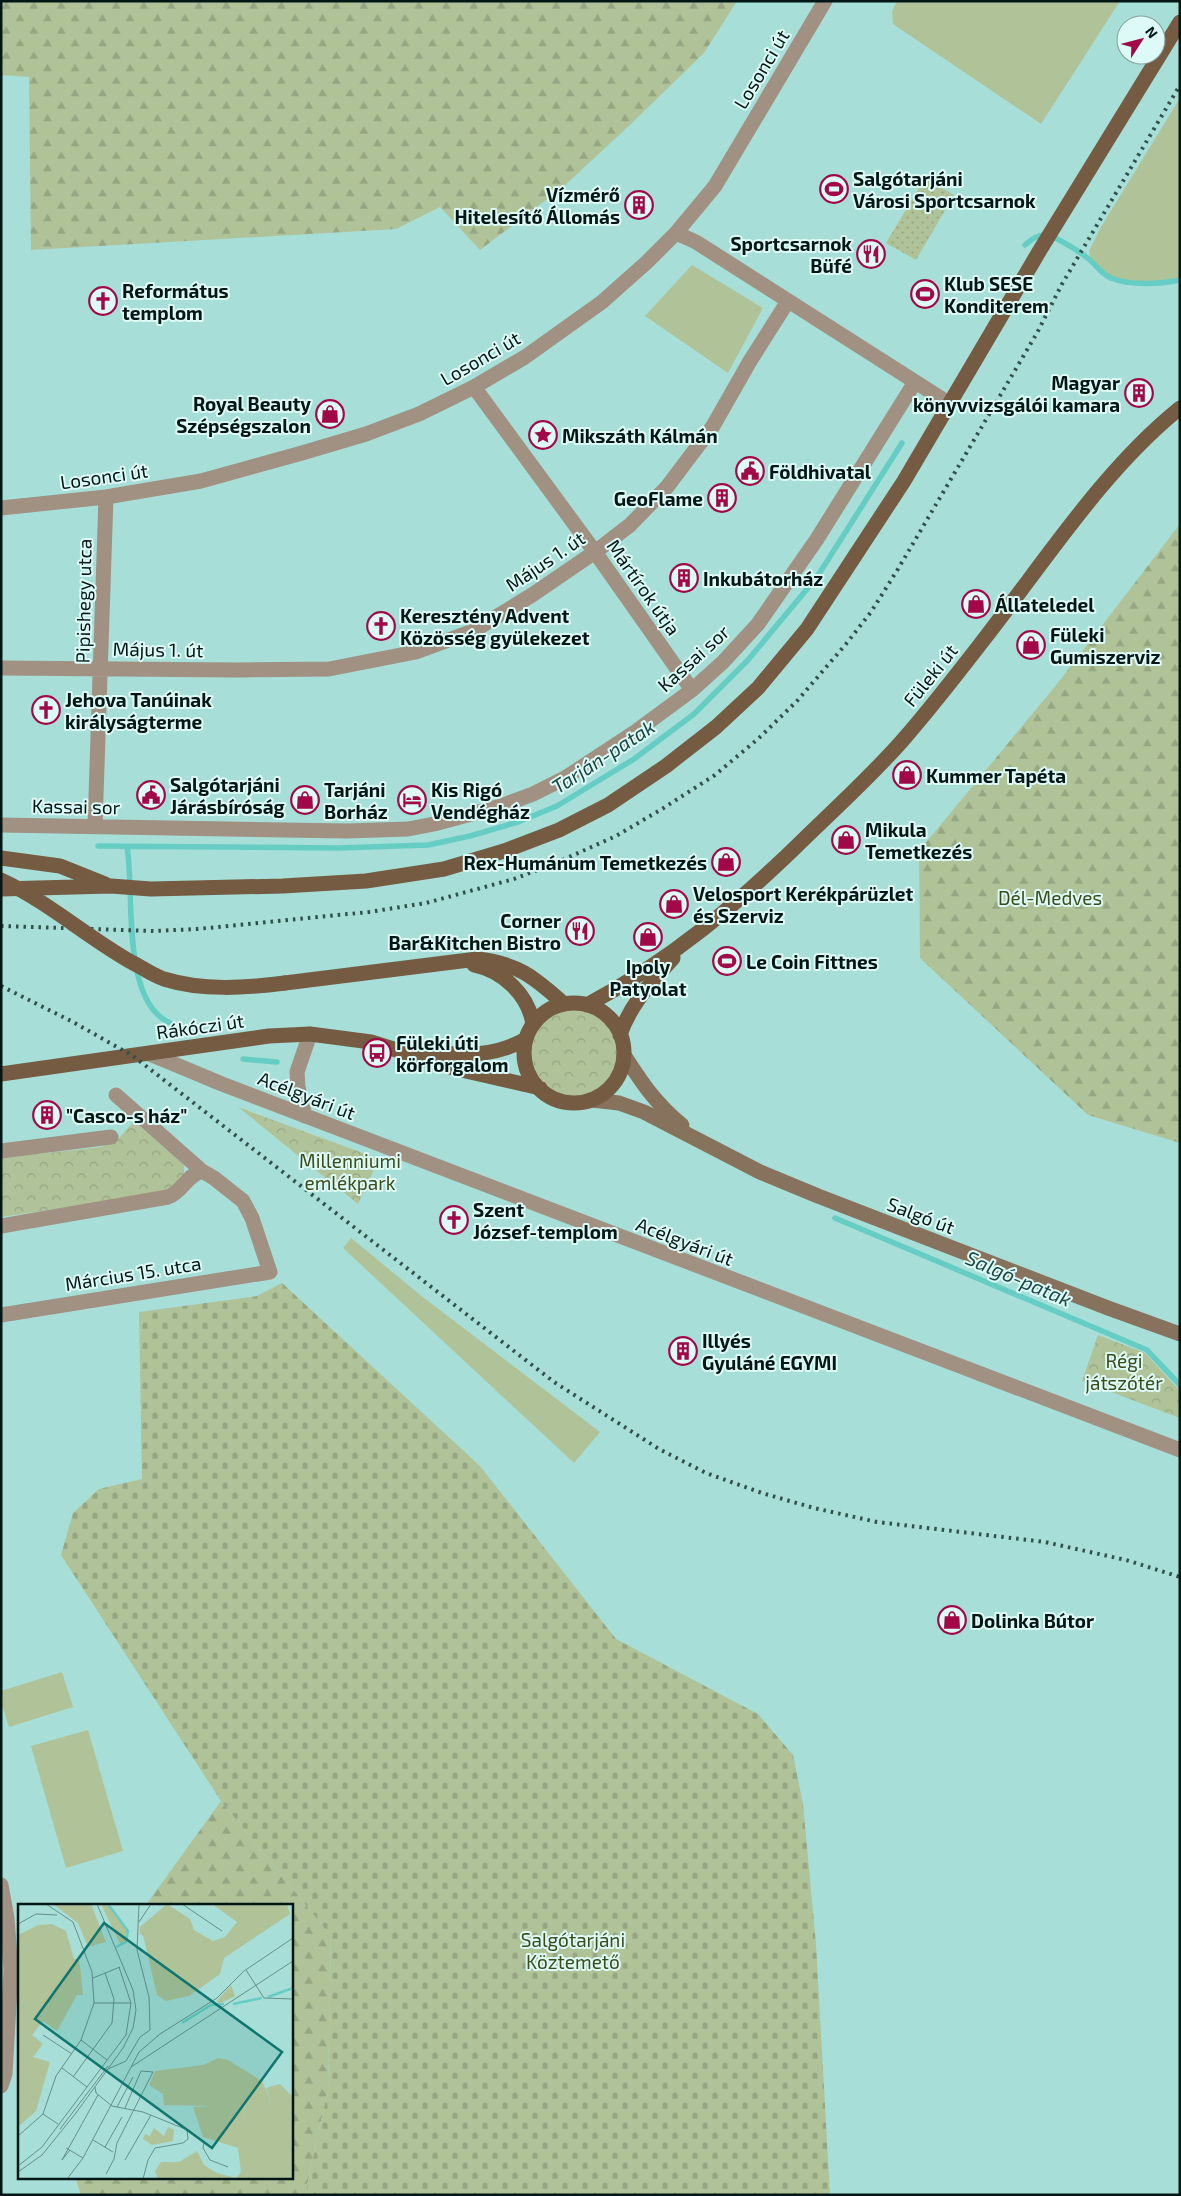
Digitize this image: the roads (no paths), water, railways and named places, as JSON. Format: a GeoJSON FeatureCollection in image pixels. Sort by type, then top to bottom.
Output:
{"type":"FeatureCollection","features":[{"type":"Feature","properties":{"kind":"main road"},"geometry":{"type":"LineString","coordinates":[[1,889],[111,886],[152,889],[366,881],[444,869],[504,851],[559,830],[608,805],[666,766],[716,727],[758,688],[808,629],[904,481],[1040,250],[1180,22]]}},
{"type":"Feature","properties":{"kind":"main road","name":"Füleki út"},"geometry":{"type":"LineString","coordinates":[[686,944],[742,898],[901,742],[943,692],[1095,495],[1157,426],[1180,408]]}},
{"type":"Feature","properties":{"kind":"main road"},"geometry":{"type":"LineString","coordinates":[[1,858],[60,866],[111,886]]}},
{"type":"Feature","properties":{"kind":"main road"},"geometry":{"type":"LineString","coordinates":[[1,880],[26,891],[109,950],[163,978],[223,988],[285,983],[477,958],[503,962],[528,974],[563,1003]]}},
{"type":"Feature","properties":{"kind":"main road"},"geometry":{"type":"LineString","coordinates":[[587,1005],[608,994],[686,944]]}},
{"type":"Feature","properties":{"kind":"main road"},"geometry":{"type":"LineString","coordinates":[[620,1035],[627,1018],[644,992],[686,944]]}},
{"type":"Feature","properties":{"kind":"main road"},"geometry":{"type":"LineString","coordinates":[[441,962],[482,967],[500,975],[521,995],[529,1011],[529,1032],[524,1051],[526,1068],[533,1082],[545,1094],[560,1101],[576,1103],[592,1100],[620,1103],[644,1112],[709,1146]]}},
{"type":"Feature","properties":{"kind":"main road"},"geometry":{"type":"LineString","coordinates":[[404,1051],[480,1055],[513,1047],[548,1010],[563,1003],[580,1003],[596,1007],[609,1017],[620,1035],[624,1046],[624,1055],[617,1078],[606,1091],[592,1100]]}},
{"type":"Feature","properties":{"kind":"main road","name":"Rákóczi út"},"geometry":{"type":"LineString","coordinates":[[1,1074],[269,1036],[310,1034],[371,1042],[404,1051]]}},
{"type":"Feature","properties":{"kind":"main road"},"geometry":{"type":"LineString","coordinates":[[404,1051],[457,1069],[540,1088]]}},
{"type":"Feature","properties":{"kind":"main road"},"geometry":{"type":"LineString","coordinates":[[624,1055],[644,1087],[662,1109],[709,1146]]}},
{"type":"Feature","properties":{"kind":"main road","name":"Salgó út"},"geometry":{"type":"LineString","coordinates":[[709,1146],[760,1172],[818,1196],[1180,1334]]}},
{"type":"Feature","properties":{"kind":"street","name":"Losonci út"},"geometry":{"type":"LineString","coordinates":[[1,508],[106,497],[201,481],[348,439],[419,414],[474,387],[525,357],[602,302],[676,233],[715,186],[825,1]]}},
{"type":"Feature","properties":{"kind":"street"},"geometry":{"type":"LineString","coordinates":[[676,233],[696,242],[785,305],[950,404]]}},
{"type":"Feature","properties":{"kind":"street","name":"Május 1. út"},"geometry":{"type":"LineString","coordinates":[[1,668],[329,669],[416,652],[473,631],[532,596],[595,552],[630,525],[667,488],[713,426],[785,305]]}},
{"type":"Feature","properties":{"kind":"street","name":"Kassai sor"},"geometry":{"type":"LineString","coordinates":[[1,825],[347,831],[408,829],[501,806],[533,794],[564,778],[635,732],[692,690],[724,662],[758,624],[817,539],[915,382]]}},
{"type":"Feature","properties":{"kind":"street","name":"Mártírok útja"},"geometry":{"type":"LineString","coordinates":[[474,387],[595,552],[692,690]]}},
{"type":"Feature","properties":{"kind":"street","name":"Pipishegy utca"},"geometry":{"type":"LineString","coordinates":[[95,826],[106,497]]}},
{"type":"Feature","properties":{"kind":"street"},"geometry":{"type":"LineString","coordinates":[[305,1116],[298,1087],[297,1072],[310,1034]]}},
{"type":"Feature","properties":{"kind":"street","name":"Acélgyári út"},"geometry":{"type":"LineString","coordinates":[[150,1054],[305,1116],[1180,1450]]}},
{"type":"Feature","properties":{"kind":"street"},"geometry":{"type":"LineString","coordinates":[[1,1226],[168,1197],[175,1193],[193,1175],[202,1172],[116,1095]]}},
{"type":"Feature","properties":{"kind":"street"},"geometry":{"type":"LineString","coordinates":[[1,1151],[111,1137]]}},
{"type":"Feature","properties":{"kind":"street","name":"Március 15. utca"},"geometry":{"type":"LineString","coordinates":[[1,1314],[270,1272],[252,1218],[243,1201],[214,1178],[202,1172]]}},
{"type":"Feature","properties":{"kind":"street"},"geometry":{"type":"LineString","coordinates":[[1,1885],[10,1980],[5,2074],[1,2086]]}},
{"type":"Feature","properties":{"kind":"waterway","name":"Tarján-patak"},"geometry":{"type":"LineString","coordinates":[[1025,245],[1042,235],[1049,236],[1082,254],[1102,273],[1119,281],[1146,284],[1180,280]]}},
{"type":"Feature","properties":{"kind":"waterway","name":"Tarján-patak"},"geometry":{"type":"LineString","coordinates":[[98,846],[338,848],[428,845],[470,836],[518,822],[557,806],[634,759],[694,714],[748,660],[817,577],[902,443]]}},
{"type":"Feature","properties":{"kind":"waterway","name":"Salgó-patak"},"geometry":{"type":"LineString","coordinates":[[127,847],[133,943],[137,969],[143,992],[154,1011],[170,1023]]}},
{"type":"Feature","properties":{"kind":"waterway","name":"Salgó-patak"},"geometry":{"type":"LineString","coordinates":[[243,1059],[277,1062]]}},
{"type":"Feature","properties":{"kind":"waterway","name":"Salgó-patak"},"geometry":{"type":"LineString","coordinates":[[835,1218],[1147,1350],[1180,1385]]}},
{"type":"Feature","properties":{"kind":"railway"},"geometry":{"type":"LineString","coordinates":[[1,926],[154,931],[197,929],[369,912],[426,903],[514,879],[558,862],[616,836],[715,775],[759,738],[797,701],[871,612],[1037,333],[1062,284],[1180,85]]}},
{"type":"Feature","properties":{"kind":"railway"},"geometry":{"type":"LineString","coordinates":[[1,986],[73,1022],[133,1056],[554,1382],[659,1449],[706,1473],[762,1493],[814,1508],[877,1522],[1045,1542],[1126,1560],[1180,1577]]}},
{"type":"Feature","properties":{"kind":"place","name":"Salgótarjáni Városi Sportcsarnok"},"geometry":{"type":"Point","coordinates":[834,189]}},
{"type":"Feature","properties":{"kind":"place","name":"Vízmérő Hitelesítő Állomás"},"geometry":{"type":"Point","coordinates":[639,205]}},
{"type":"Feature","properties":{"kind":"place","name":"Sportcsarnok Büfé"},"geometry":{"type":"Point","coordinates":[871,254]}},
{"type":"Feature","properties":{"kind":"place","name":"Klub SESE Konditerem"},"geometry":{"type":"Point","coordinates":[925,294]}},
{"type":"Feature","properties":{"kind":"place","name":"Református templom"},"geometry":{"type":"Point","coordinates":[103,301]}},
{"type":"Feature","properties":{"kind":"place","name":"Magyar könyvvizsgálói kamara"},"geometry":{"type":"Point","coordinates":[1139,393]}},
{"type":"Feature","properties":{"kind":"place","name":"Royal Beauty Szépségszalon"},"geometry":{"type":"Point","coordinates":[330,414]}},
{"type":"Feature","properties":{"kind":"place","name":"Mikszáth Kálmán"},"geometry":{"type":"Point","coordinates":[543,435]}},
{"type":"Feature","properties":{"kind":"place","name":"Földhivatal"},"geometry":{"type":"Point","coordinates":[750,471]}},
{"type":"Feature","properties":{"kind":"place","name":"GeoFlame"},"geometry":{"type":"Point","coordinates":[722,498]}},
{"type":"Feature","properties":{"kind":"place","name":"Inkubátorház"},"geometry":{"type":"Point","coordinates":[684,578]}},
{"type":"Feature","properties":{"kind":"place","name":"Állateledel"},"geometry":{"type":"Point","coordinates":[976,604]}},
{"type":"Feature","properties":{"kind":"place","name":"Keresztény Advent Közösség gyülekezet"},"geometry":{"type":"Point","coordinates":[381,626]}},
{"type":"Feature","properties":{"kind":"place","name":"Füleki Gumiszerviz"},"geometry":{"type":"Point","coordinates":[1031,645]}},
{"type":"Feature","properties":{"kind":"place","name":"Jehova Tanúinak királyságterme"},"geometry":{"type":"Point","coordinates":[46,710]}},
{"type":"Feature","properties":{"kind":"place","name":"Kummer Tapéta"},"geometry":{"type":"Point","coordinates":[907,775]}},
{"type":"Feature","properties":{"kind":"place","name":"Salgótarjáni Járásbíróság"},"geometry":{"type":"Point","coordinates":[151,795]}},
{"type":"Feature","properties":{"kind":"place","name":"Tarjáni Borház"},"geometry":{"type":"Point","coordinates":[305,800]}},
{"type":"Feature","properties":{"kind":"place","name":"Kis Rigó Vendégház"},"geometry":{"type":"Point","coordinates":[412,800]}},
{"type":"Feature","properties":{"kind":"place","name":"Mikula Temetkezés"},"geometry":{"type":"Point","coordinates":[846,840]}},
{"type":"Feature","properties":{"kind":"place","name":"Rex-Humánum Temetkezés"},"geometry":{"type":"Point","coordinates":[726,862]}},
{"type":"Feature","properties":{"kind":"place","name":"Velosport Kerékpárüzlet és Szerviz"},"geometry":{"type":"Point","coordinates":[674,904]}},
{"type":"Feature","properties":{"kind":"place","name":"Corner Bar&Kitchen Bistro"},"geometry":{"type":"Point","coordinates":[580,931]}},
{"type":"Feature","properties":{"kind":"place","name":"Ipoly Patyolat"},"geometry":{"type":"Point","coordinates":[648,937]}},
{"type":"Feature","properties":{"kind":"place","name":"Le Coin Fittnes"},"geometry":{"type":"Point","coordinates":[727,961]}},
{"type":"Feature","properties":{"kind":"place","name":"Füleki úti körforgalom"},"geometry":{"type":"Point","coordinates":[377,1053]}},
{"type":"Feature","properties":{"kind":"place","name":"\"Casco-s ház\""},"geometry":{"type":"Point","coordinates":[47,1115]}},
{"type":"Feature","properties":{"kind":"place","name":"Szent József-templom"},"geometry":{"type":"Point","coordinates":[454,1220]}},
{"type":"Feature","properties":{"kind":"place","name":"Illyés Gyuláné EGYMI"},"geometry":{"type":"Point","coordinates":[683,1351]}},
{"type":"Feature","properties":{"kind":"place","name":"Dolinka Bútor"},"geometry":{"type":"Point","coordinates":[952,1620]}},
{"type":"Feature","properties":{"kind":"park label","name":"Dél-Medves"},"geometry":{"type":"Point","coordinates":[1050,897]}},
{"type":"Feature","properties":{"kind":"park label","name":"Millenniumi emlékpark"},"geometry":{"type":"Point","coordinates":[350,1171]}},
{"type":"Feature","properties":{"kind":"park label","name":"Régi játszótér"},"geometry":{"type":"Point","coordinates":[1124,1371]}},
{"type":"Feature","properties":{"kind":"park label","name":"Salgótarjáni Köztemető"},"geometry":{"type":"Point","coordinates":[573,1950]}}]}
